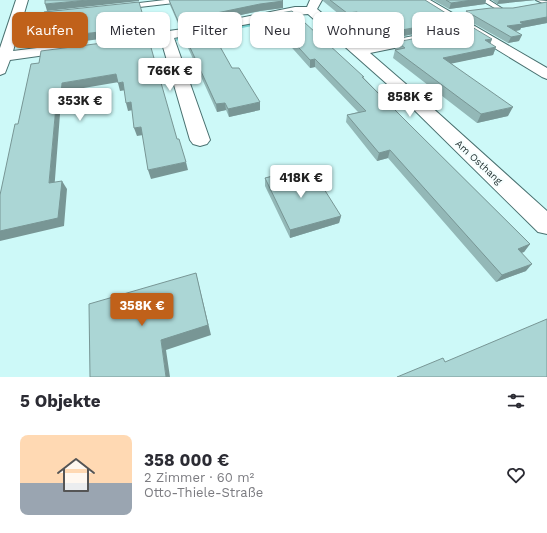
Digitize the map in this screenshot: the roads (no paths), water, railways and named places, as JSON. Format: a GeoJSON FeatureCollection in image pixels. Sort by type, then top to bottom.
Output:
{"type":"FeatureCollection","features":[{"type":"Feature","properties":{"kind":"street"},"geometry":{"type":"LineString","coordinates":[[19,12],[22,0]]}},
{"type":"Feature","properties":{"kind":"street"},"geometry":{"type":"LineString","coordinates":[[422,0],[443,12]]}},
{"type":"Feature","properties":{"kind":"street"},"geometry":{"type":"LineString","coordinates":[[170,35],[295,11],[314,5]]}},
{"type":"Feature","properties":{"kind":"street","name":"Am Osthang"},"geometry":{"type":"LineString","coordinates":[[314,5],[360,51],[547,225]]}},
{"type":"Feature","properties":{"kind":"street"},"geometry":{"type":"LineString","coordinates":[[483,5],[505,9]]}},
{"type":"Feature","properties":{"kind":"street"},"geometry":{"type":"LineString","coordinates":[[474,31],[547,74]]}},
{"type":"Feature","properties":{"kind":"street"},"geometry":{"type":"LineString","coordinates":[[0,71],[12,33]]}},
{"type":"Feature","properties":{"kind":"street"},"geometry":{"type":"LineString","coordinates":[[360,51],[412,40]]}},
{"type":"Feature","properties":{"kind":"street"},"geometry":{"type":"LineString","coordinates":[[170,45],[200,140]]}},
{"type":"Feature","properties":{"kind":"street"},"geometry":{"type":"LineString","coordinates":[[4,57],[69,48]]}},
{"type":"Feature","properties":{"kind":"lane"},"geometry":{"type":"LineString","coordinates":[[113,8],[183,0]]}}]}
